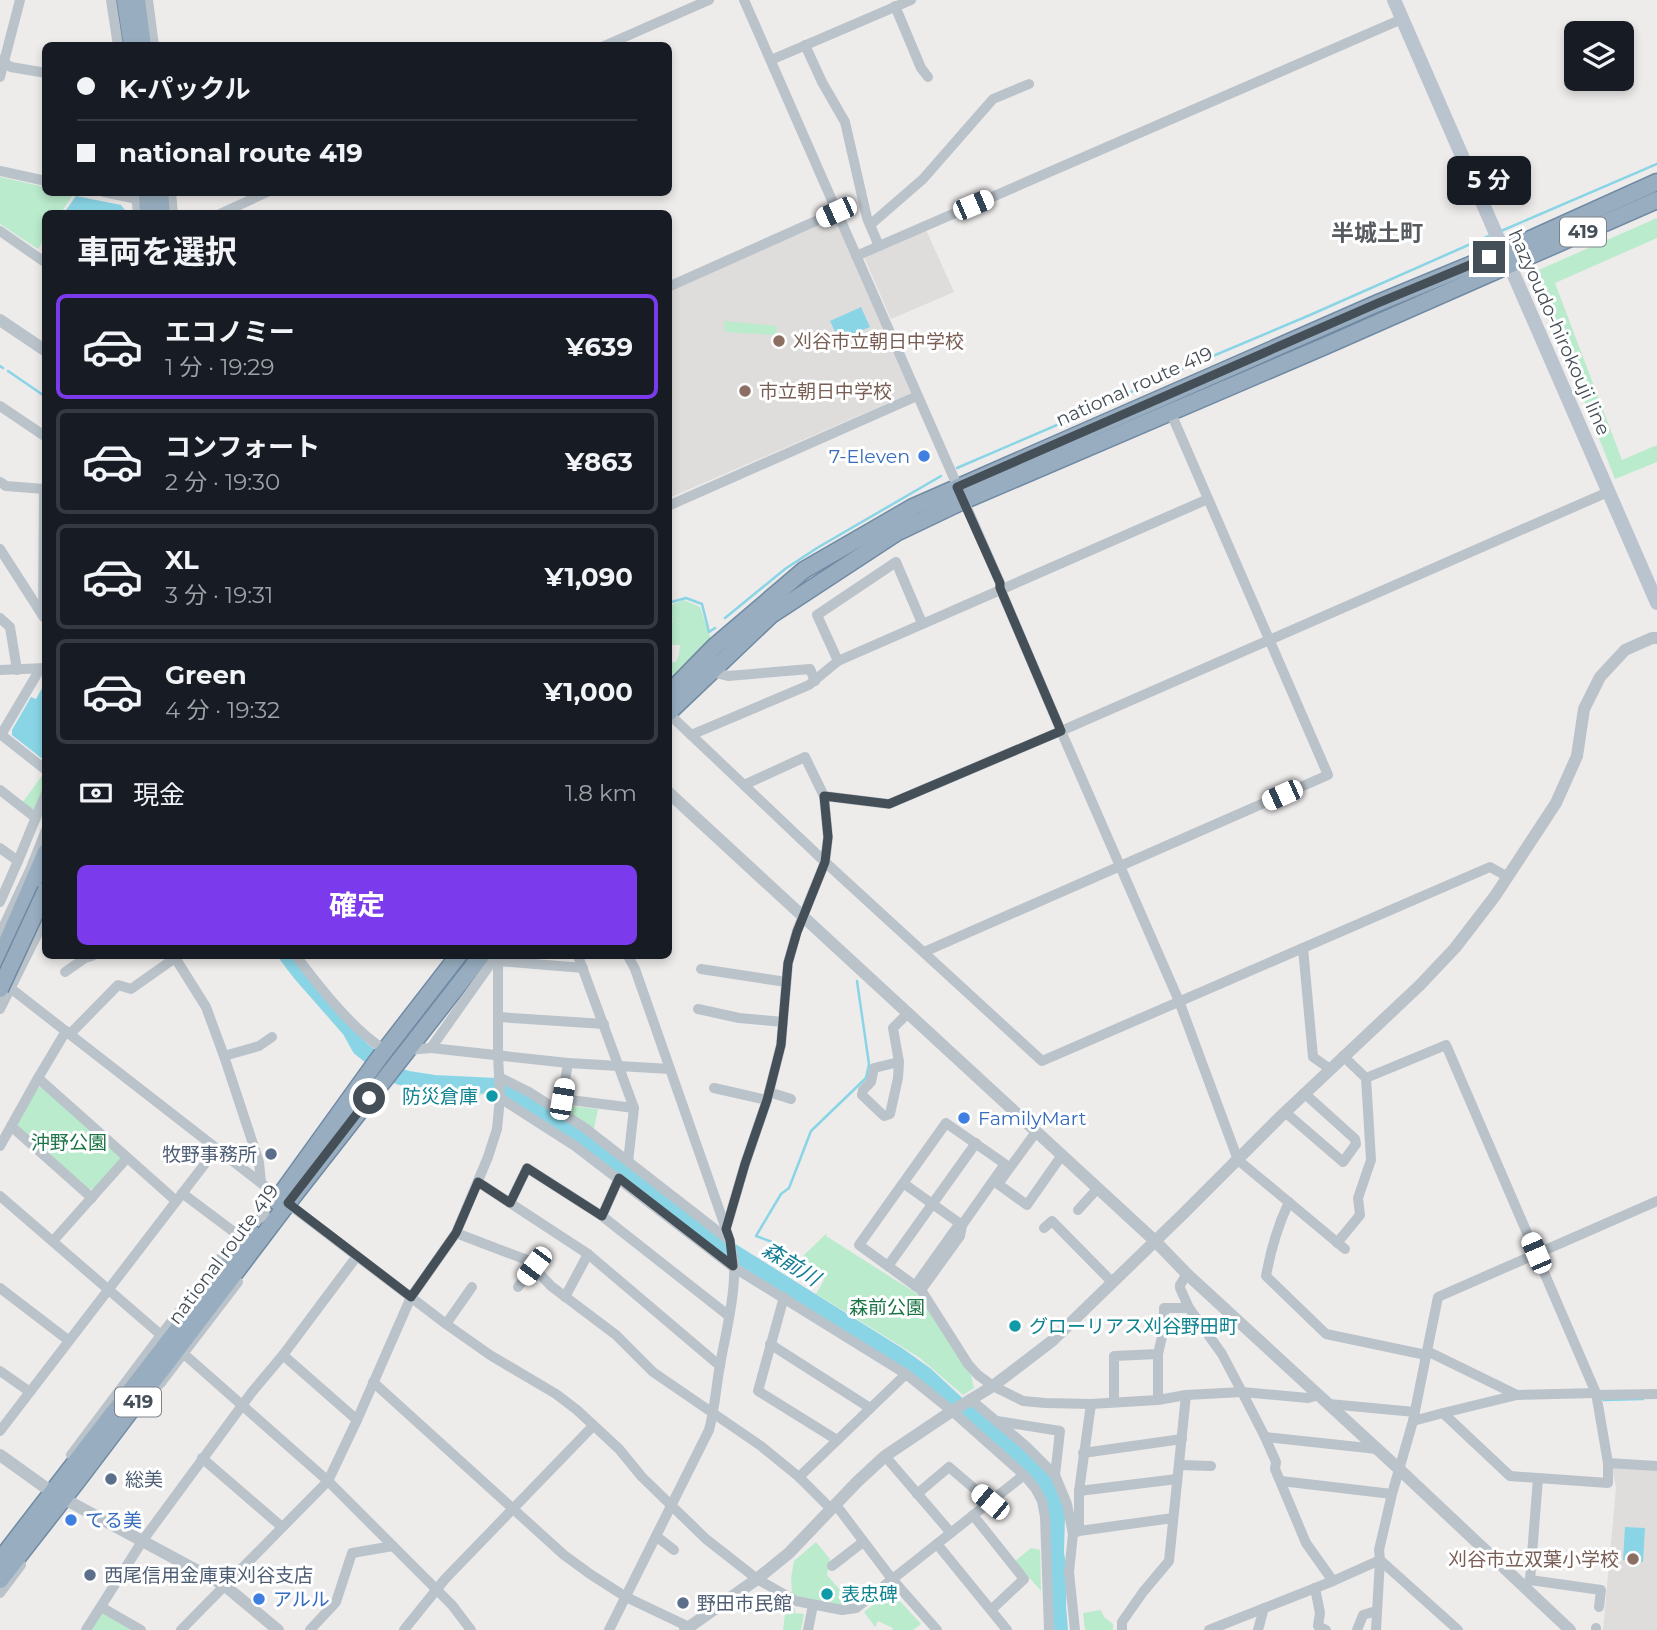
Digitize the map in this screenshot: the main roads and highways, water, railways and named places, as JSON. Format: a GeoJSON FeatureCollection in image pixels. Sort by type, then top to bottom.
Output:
{"type":"FeatureCollection","features":[{"type":"Feature","properties":{"kind":"highway"},"geometry":{"type":"LineString","coordinates":[[125,0],[131,42]]}},
{"type":"Feature","properties":{"kind":"highway"},"geometry":{"type":"LineString","coordinates":[[137,0],[142,42]]}},
{"type":"Feature","properties":{"kind":"highway","name":"national route 419"},"geometry":{"type":"LineString","coordinates":[[672,709],[771,615],[960,494],[1501,246],[1657,182]]}},
{"type":"Feature","properties":{"kind":"highway","name":"419"},"geometry":{"type":"LineString","coordinates":[[1501,246],[1657,200]]}},
{"type":"Feature","properties":{"kind":"highway","name":"national route 419"},"geometry":{"type":"LineString","coordinates":[[672,690],[715,646],[804,570],[913,507],[960,494],[1325,346],[1501,246]]}},
{"type":"Feature","properties":{"kind":"highway"},"geometry":{"type":"LineString","coordinates":[[0,958],[42,861]]}},
{"type":"Feature","properties":{"kind":"highway"},"geometry":{"type":"LineString","coordinates":[[5,988],[42,900]]}},
{"type":"Feature","properties":{"kind":"highway","name":"national route 419"},"geometry":{"type":"LineString","coordinates":[[284,1199],[377,1059],[456,959]]}},
{"type":"Feature","properties":{"kind":"highway","name":"national route 419"},"geometry":{"type":"LineString","coordinates":[[0,1580],[58,1495],[269,1218],[369,1098],[479,959]]}},
{"type":"Feature","properties":{"kind":"highway","name":"national route 419"},"geometry":{"type":"LineString","coordinates":[[0,1560],[58,1495]]}},
{"type":"Feature","properties":{"kind":"main road","name":"hazyoudo-hirokouji line"},"geometry":{"type":"LineString","coordinates":[[1394,0],[1657,603]]}},
{"type":"Feature","properties":{"kind":"water"},"geometry":{"type":"Polygon","coordinates":[[[76,196],[121,205],[125,210],[66,210],[76,196]]]}},
{"type":"Feature","properties":{"kind":"water"},"geometry":{"type":"Polygon","coordinates":[[[861,307],[870,327],[839,340],[830,321],[861,307]]]}},
{"type":"Feature","properties":{"kind":"water"},"geometry":{"type":"Polygon","coordinates":[[[42,688],[42,759],[12,735],[12,730],[31,697],[36,699],[42,688]]]}},
{"type":"Feature","properties":{"kind":"water"},"geometry":{"type":"Polygon","coordinates":[[[1625,1527],[1645,1528],[1643,1562],[1623,1560],[1625,1527]]]}},
{"type":"Feature","properties":{"kind":"waterway"},"geometry":{"type":"LineString","coordinates":[[1501,231],[1657,164]]}},
{"type":"Feature","properties":{"kind":"waterway"},"geometry":{"type":"LineString","coordinates":[[1163,377],[1491,235]]}},
{"type":"Feature","properties":{"kind":"waterway"},"geometry":{"type":"LineString","coordinates":[[8,371],[42,394]]}},
{"type":"Feature","properties":{"kind":"waterway"},"geometry":{"type":"LineString","coordinates":[[957,468],[1150,383]]}},
{"type":"Feature","properties":{"kind":"waterway"},"geometry":{"type":"LineString","coordinates":[[725,618],[785,569],[941,476]]}},
{"type":"Feature","properties":{"kind":"waterway"},"geometry":{"type":"LineString","coordinates":[[672,602],[686,598],[702,604],[709,632],[715,628]]}},
{"type":"Feature","properties":{"kind":"waterway","name":"森前川"},"geometry":{"type":"LineString","coordinates":[[289,959],[350,1030],[360,1048],[394,1075],[434,1083],[496,1086],[511,1090],[580,1136],[722,1245],[898,1355],[926,1375],[968,1414],[1000,1438],[1048,1486],[1055,1501],[1060,1630]]}},
{"type":"Feature","properties":{"kind":"waterway"},"geometry":{"type":"LineString","coordinates":[[791,1253],[756,1236],[781,1194],[789,1188],[811,1131],[866,1078],[869,1064],[857,981]]}},
{"type":"Feature","properties":{"kind":"waterway"},"geometry":{"type":"LineString","coordinates":[[1604,1400],[1643,1399]]}},
{"type":"Feature","properties":{"kind":"place","name":"刈谷市立朝日中学校"},"geometry":{"type":"Point","coordinates":[779,341]}},
{"type":"Feature","properties":{"kind":"place","name":"市立朝日中学校"},"geometry":{"type":"Point","coordinates":[745,391]}},
{"type":"Feature","properties":{"kind":"place","name":"7-Eleven"},"geometry":{"type":"Point","coordinates":[924,456]}},
{"type":"Feature","properties":{"kind":"place","name":"防災倉庫"},"geometry":{"type":"Point","coordinates":[492,1096]}},
{"type":"Feature","properties":{"kind":"place","name":"FamilyMart"},"geometry":{"type":"Point","coordinates":[964,1118]}},
{"type":"Feature","properties":{"kind":"place","name":"牧野事務所"},"geometry":{"type":"Point","coordinates":[271,1154]}},
{"type":"Feature","properties":{"kind":"place","name":"グローリアス刈谷野田町"},"geometry":{"type":"Point","coordinates":[1015,1326]}},
{"type":"Feature","properties":{"kind":"place","name":"総美"},"geometry":{"type":"Point","coordinates":[111,1479]}},
{"type":"Feature","properties":{"kind":"place","name":"てる美"},"geometry":{"type":"Point","coordinates":[71,1520]}},
{"type":"Feature","properties":{"kind":"place","name":"刈谷市立双葉小学校"},"geometry":{"type":"Point","coordinates":[1633,1559]}},
{"type":"Feature","properties":{"kind":"place","name":"西尾信用金庫東刈谷支店"},"geometry":{"type":"Point","coordinates":[90,1575]}},
{"type":"Feature","properties":{"kind":"place","name":"表忠碑"},"geometry":{"type":"Point","coordinates":[827,1594]}},
{"type":"Feature","properties":{"kind":"place","name":"アルル"},"geometry":{"type":"Point","coordinates":[259,1599]}},
{"type":"Feature","properties":{"kind":"place","name":"野田市民館"},"geometry":{"type":"Point","coordinates":[683,1603]}},
{"type":"Feature","properties":{"kind":"district","name":"半城土町"},"geometry":{"type":"Point","coordinates":[1377,233]}},
{"type":"Feature","properties":{"kind":"park label","name":"沖野公園"},"geometry":{"type":"Point","coordinates":[69,1142]}},
{"type":"Feature","properties":{"kind":"park label","name":"森前公園"},"geometry":{"type":"Point","coordinates":[887,1307]}}]}
